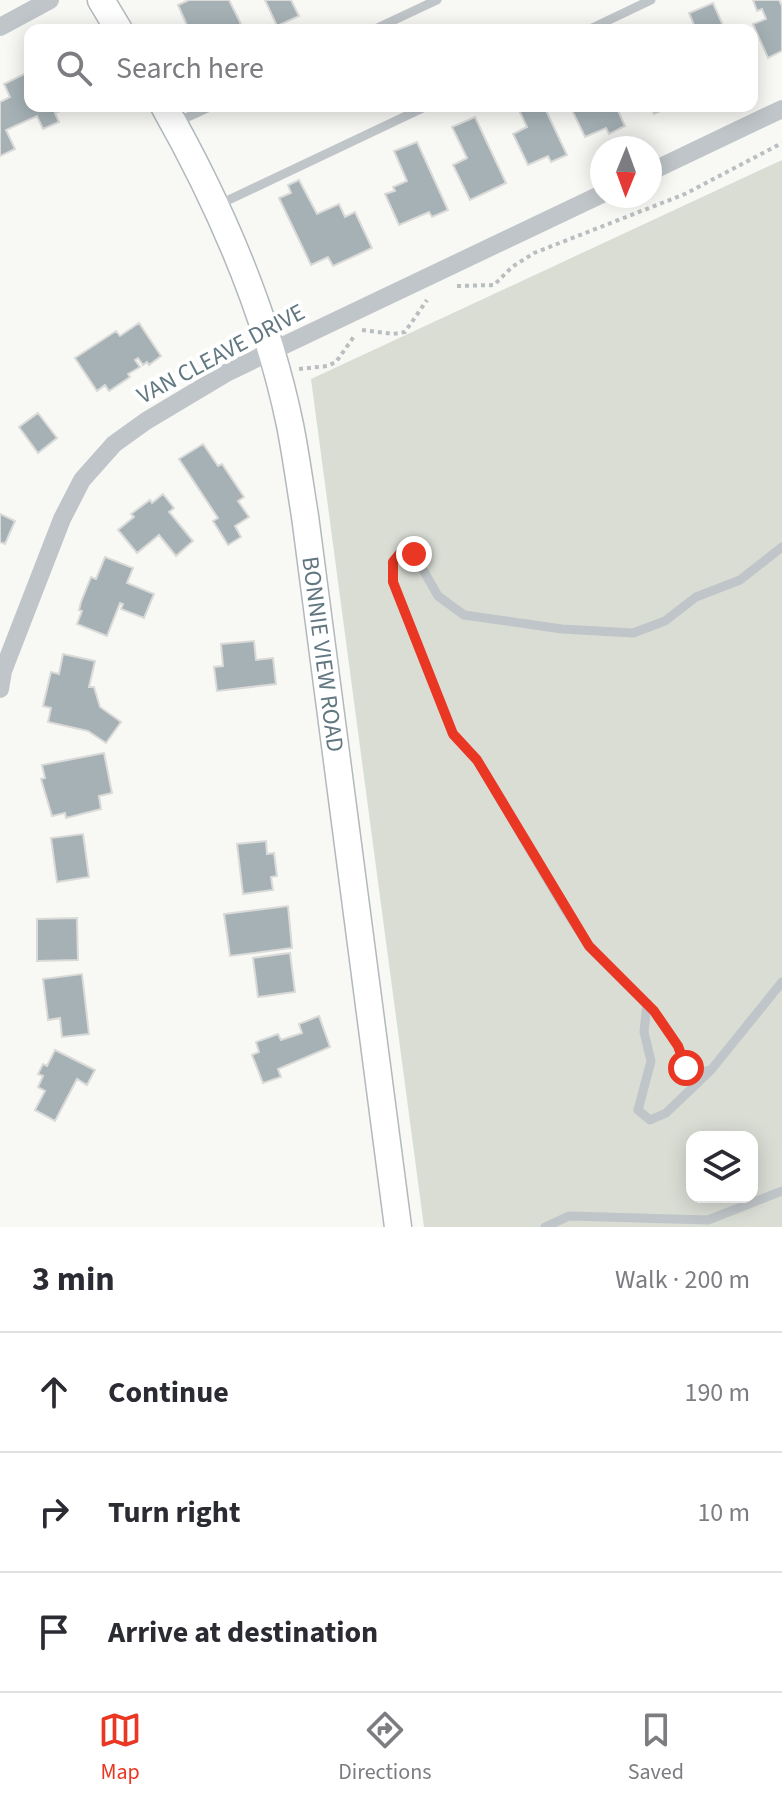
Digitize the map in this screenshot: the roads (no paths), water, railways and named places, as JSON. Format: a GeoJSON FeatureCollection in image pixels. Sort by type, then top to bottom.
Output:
{"type":"FeatureCollection","features":[{"type":"Feature","properties":{"kind":"street"},"geometry":{"type":"LineString","coordinates":[[4,22],[50,0]]}},
{"type":"Feature","properties":{"kind":"street"},"geometry":{"type":"LineString","coordinates":[[101,0],[115,24]]}},
{"type":"Feature","properties":{"kind":"street"},"geometry":{"type":"LineString","coordinates":[[662,166],[782,109]]}},
{"type":"Feature","properties":{"kind":"street","name":"BONNIE VIEW ROAD"},"geometry":{"type":"LineString","coordinates":[[169,115],[215,206],[247,280],[289,424],[305,516],[398,1227]]}},
{"type":"Feature","properties":{"kind":"street","name":"VAN CLEAVE DRIVE"},"geometry":{"type":"LineString","coordinates":[[0,689],[3,671],[62,519],[82,480],[114,444],[228,372],[590,200]]}},
{"type":"Feature","properties":{"kind":"lane"},"geometry":{"type":"LineString","coordinates":[[386,24],[437,0]]}},
{"type":"Feature","properties":{"kind":"lane"},"geometry":{"type":"LineString","coordinates":[[601,24],[651,0]]}},
{"type":"Feature","properties":{"kind":"lane"},"geometry":{"type":"LineString","coordinates":[[215,206],[414,112]]}},
{"type":"Feature","properties":{"kind":"lane"},"geometry":{"type":"LineString","coordinates":[[711,1070],[698,1073],[686,1068],[678,1046],[647,1003],[589,946],[477,760],[453,734],[393,582],[393,562],[402,551],[414,554],[438,596],[464,615],[562,629],[633,633],[665,621],[696,597],[740,580],[782,547]]}},
{"type":"Feature","properties":{"kind":"lane"},"geometry":{"type":"LineString","coordinates":[[647,1003],[644,1032],[651,1061],[638,1110],[650,1120],[666,1113],[711,1070],[782,982]]}},
{"type":"Feature","properties":{"kind":"lane"},"geometry":{"type":"LineString","coordinates":[[545,1227],[569,1216],[708,1220],[782,1191]]}}]}
